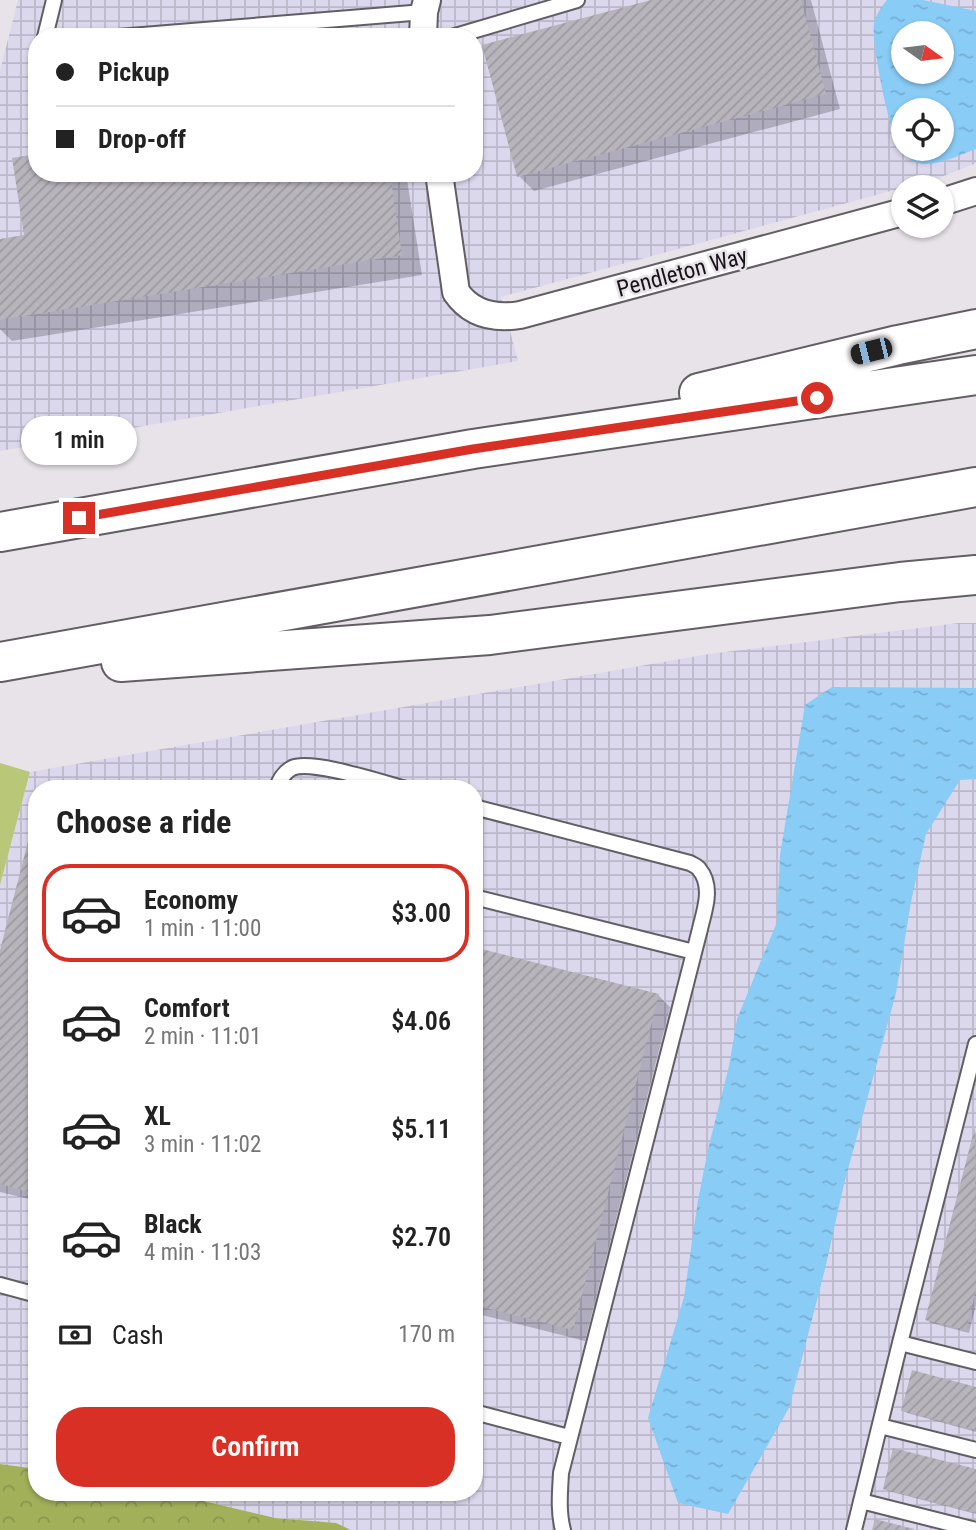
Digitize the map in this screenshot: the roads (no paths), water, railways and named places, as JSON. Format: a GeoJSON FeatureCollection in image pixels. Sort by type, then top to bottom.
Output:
{"type":"FeatureCollection","features":[{"type":"Feature","properties":{"kind":"highway"},"geometry":{"type":"LineString","coordinates":[[473,449],[898,345],[976,329]]}},
{"type":"Feature","properties":{"kind":"highway"},"geometry":{"type":"LineString","coordinates":[[0,531],[473,449],[976,375]]}},
{"type":"Feature","properties":{"kind":"highway"},"geometry":{"type":"LineString","coordinates":[[0,662],[976,487]]}},
{"type":"Feature","properties":{"kind":"highway"},"geometry":{"type":"LineString","coordinates":[[0,671],[490,635],[900,582],[976,575]]}},
{"type":"Feature","properties":{"kind":"street","name":"Pendleton Way"},"geometry":{"type":"LineString","coordinates":[[440,182],[456,292],[476,311],[501,316],[520,315],[891,215]]}},
{"type":"Feature","properties":{"kind":"street"},"geometry":{"type":"LineString","coordinates":[[954,198],[976,191]]}},
{"type":"Feature","properties":{"kind":"lane"},"geometry":{"type":"LineString","coordinates":[[47,28],[54,0]]}},
{"type":"Feature","properties":{"kind":"lane"},"geometry":{"type":"LineString","coordinates":[[482,28],[577,0]]}},
{"type":"Feature","properties":{"kind":"lane"},"geometry":{"type":"LineString","coordinates":[[250,28],[425,16]]}},
{"type":"Feature","properties":{"kind":"lane"},"geometry":{"type":"LineString","coordinates":[[281,780],[295,766],[316,766],[371,780]]}},
{"type":"Feature","properties":{"kind":"lane"},"geometry":{"type":"LineString","coordinates":[[483,809],[690,863],[699,869],[706,886],[707,897],[694,952],[561,1473],[563,1530]]}},
{"type":"Feature","properties":{"kind":"lane"},"geometry":{"type":"LineString","coordinates":[[483,899],[694,952]]}},
{"type":"Feature","properties":{"kind":"lane"},"geometry":{"type":"LineString","coordinates":[[854,1530],[976,1044]]}},
{"type":"Feature","properties":{"kind":"lane"},"geometry":{"type":"LineString","coordinates":[[0,1286],[28,1293]]}},
{"type":"Feature","properties":{"kind":"lane"},"geometry":{"type":"LineString","coordinates":[[900,1343],[976,1362]]}},
{"type":"Feature","properties":{"kind":"lane"},"geometry":{"type":"LineString","coordinates":[[483,1414],[569,1437]]}},
{"type":"Feature","properties":{"kind":"lane"},"geometry":{"type":"LineString","coordinates":[[880,1426],[976,1450]]}},
{"type":"Feature","properties":{"kind":"lane"},"geometry":{"type":"LineString","coordinates":[[861,1501],[976,1530]]}},
{"type":"Feature","properties":{"kind":"water"},"geometry":{"type":"Polygon","coordinates":[[[887,0],[923,0],[976,11],[976,149],[954,158],[954,98],[891,98],[891,124],[875,49],[874,24],[877,14],[887,0]]]}},
{"type":"Feature","properties":{"kind":"water"},"geometry":{"type":"Polygon","coordinates":[[[915,161],[945,161],[928,164],[915,161]]]}},
{"type":"Feature","properties":{"kind":"water"},"geometry":{"type":"Polygon","coordinates":[[[832,687],[976,688],[976,779],[960,780],[926,834],[911,902],[896,993],[844,1184],[789,1408],[728,1514],[678,1503],[648,1418],[684,1297],[698,1200],[737,1019],[777,922],[780,855],[805,705],[832,687]]]}}]}
